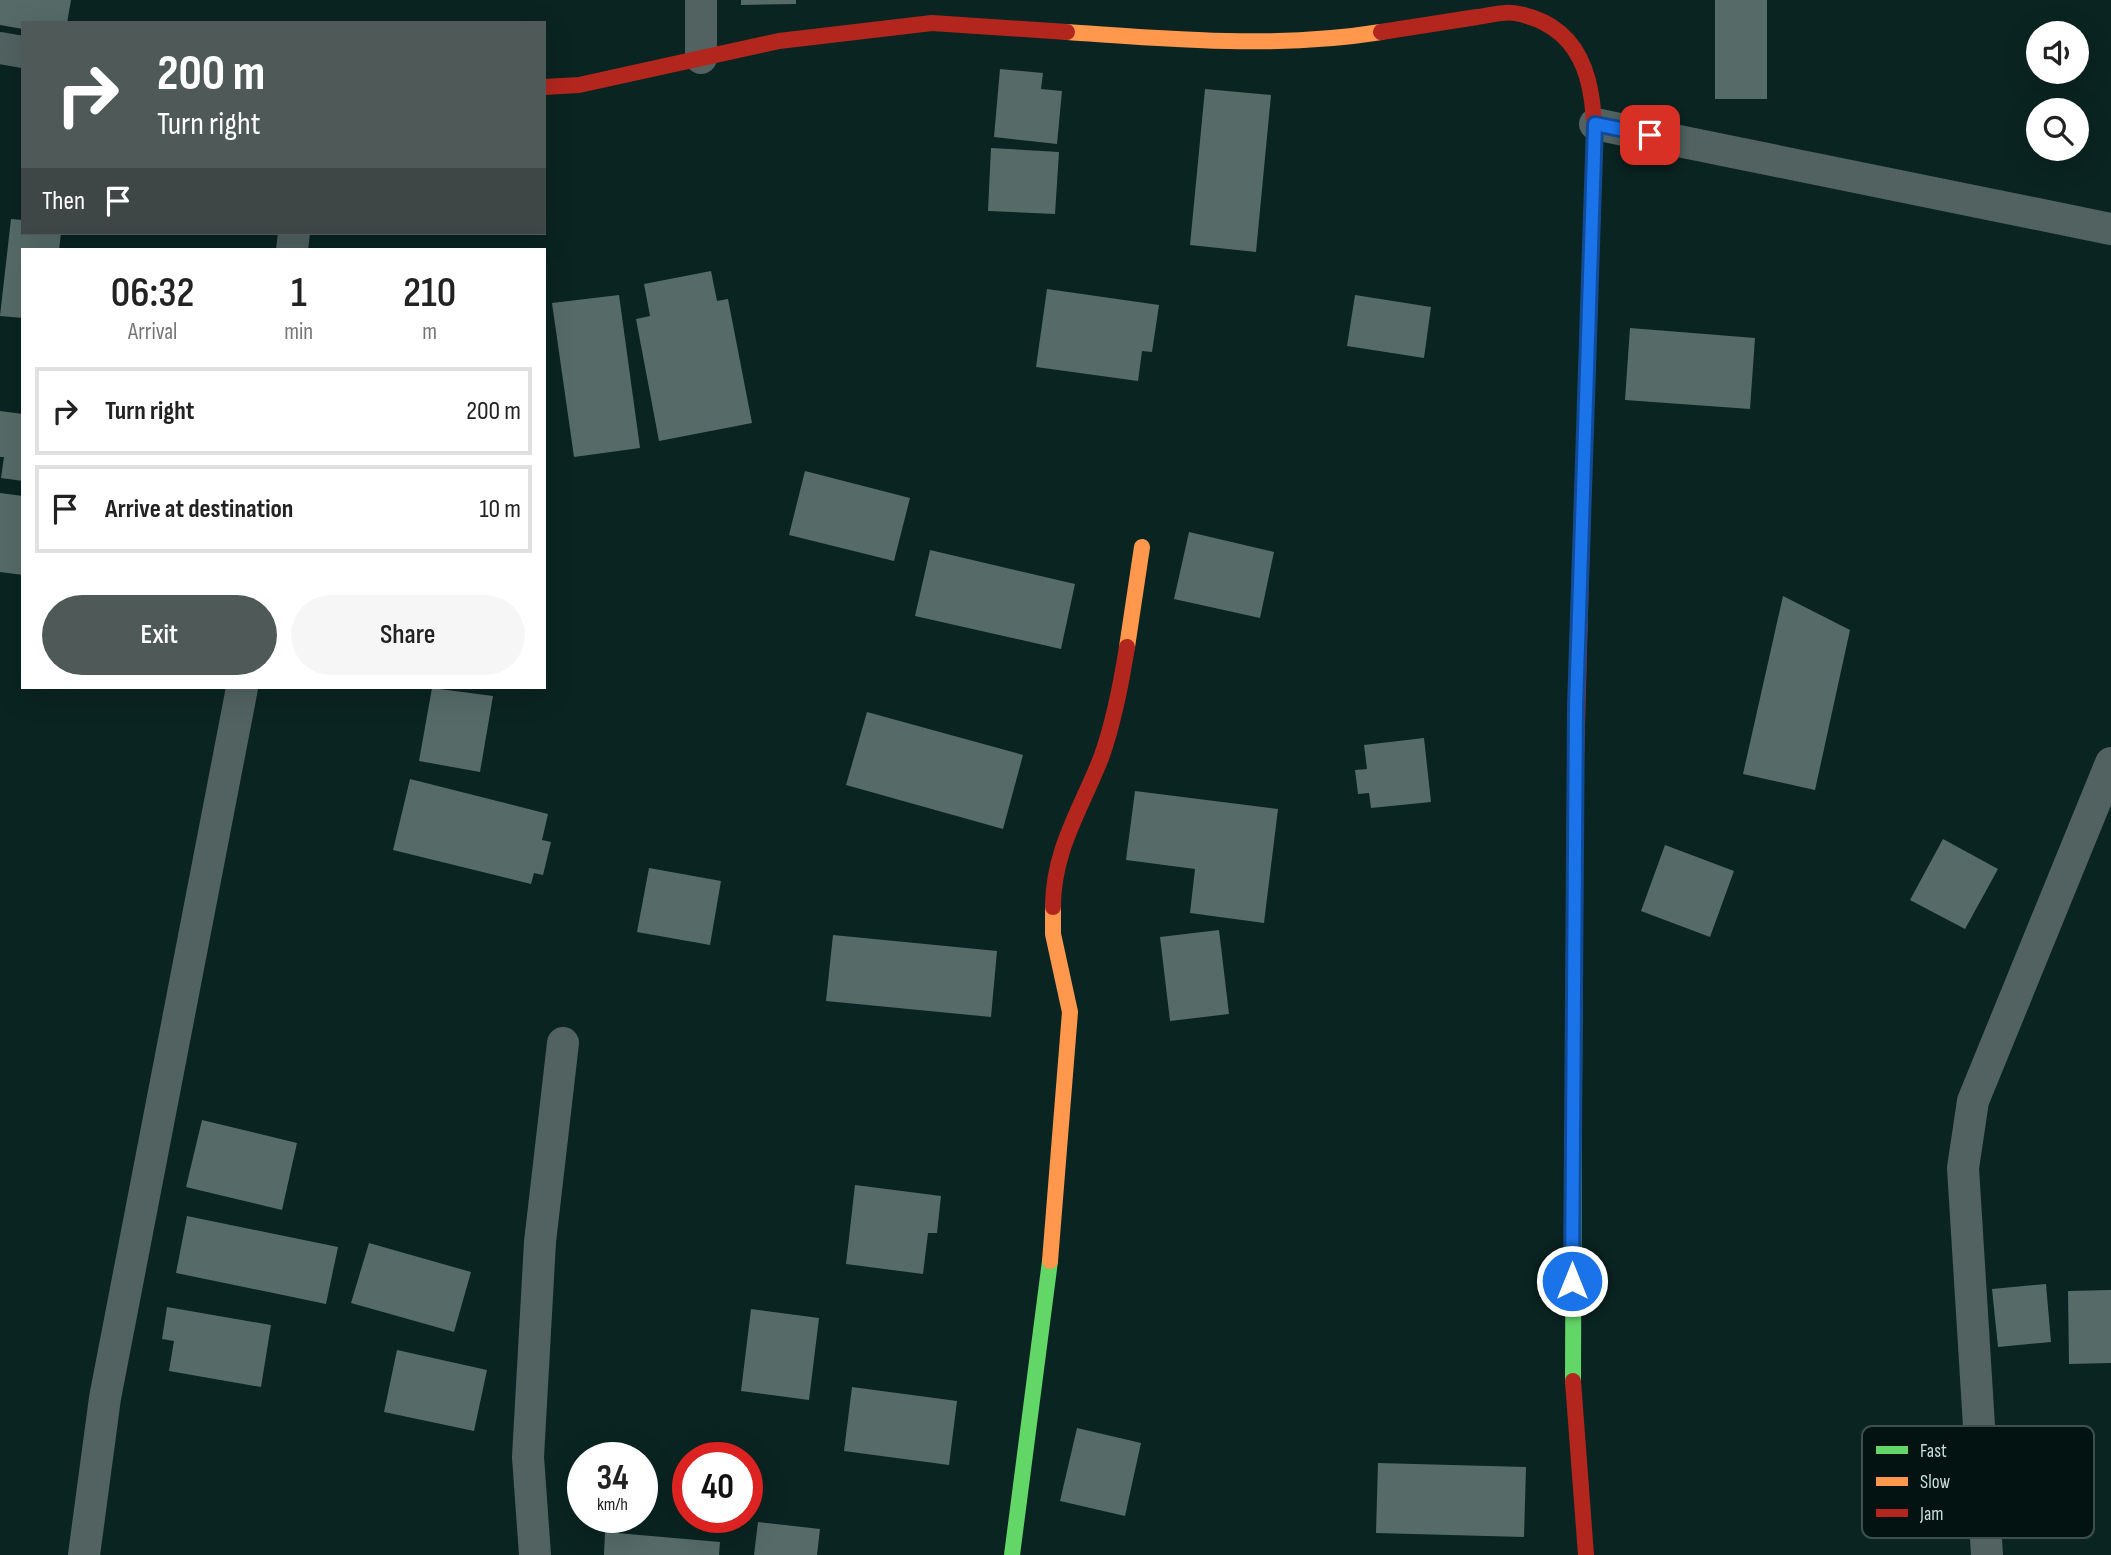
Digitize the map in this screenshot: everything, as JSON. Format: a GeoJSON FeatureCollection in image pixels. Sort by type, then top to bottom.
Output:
{"type":"FeatureCollection","features":[{"type":"Feature","properties":{"kind":"street"},"geometry":{"type":"LineString","coordinates":[[701,0],[701,58]]}},
{"type":"Feature","properties":{"kind":"street"},"geometry":{"type":"LineString","coordinates":[[546,88],[579,85],[779,41],[932,23],[1245,44],[1339,38],[1512,12],[1540,19],[1571,40],[1585,60],[1595,124],[1576,706],[1572,1363],[1586,1555]]}},
{"type":"Feature","properties":{"kind":"street"},"geometry":{"type":"LineString","coordinates":[[0,48],[21,52]]}},
{"type":"Feature","properties":{"kind":"street"},"geometry":{"type":"LineString","coordinates":[[1595,124],[2111,229]]}},
{"type":"Feature","properties":{"kind":"street"},"geometry":{"type":"LineString","coordinates":[[1013,1555],[1049,1277],[1070,1012],[1053,934],[1053,897],[1059,853],[1101,757],[1119,699],[1142,547]]}},
{"type":"Feature","properties":{"kind":"street"},"geometry":{"type":"LineString","coordinates":[[84,1555],[106,1398],[242,689]]}},
{"type":"Feature","properties":{"kind":"street"},"geometry":{"type":"LineString","coordinates":[[1979,1426],[1962,1168],[1973,1101],[2111,763]]}},
{"type":"Feature","properties":{"kind":"street"},"geometry":{"type":"LineString","coordinates":[[535,1555],[528,1443],[540,1242],[563,1043]]}},
{"type":"Feature","properties":{"kind":"building"},"geometry":{"type":"Polygon","coordinates":[[[0,0],[71,0],[67,21],[21,21],[21,29],[0,25],[0,0]]]}},
{"type":"Feature","properties":{"kind":"building"},"geometry":{"type":"Polygon","coordinates":[[[741,0],[796,0],[796,4],[741,5],[741,0]]]}},
{"type":"Feature","properties":{"kind":"building"},"geometry":{"type":"Polygon","coordinates":[[[1715,0],[1767,0],[1767,99],[1715,99],[1715,0]]]}},
{"type":"Feature","properties":{"kind":"building"},"geometry":{"type":"Polygon","coordinates":[[[1000,69],[1043,73],[1041,89],[1062,91],[1057,144],[994,137],[1000,69]]]}},
{"type":"Feature","properties":{"kind":"building"},"geometry":{"type":"Polygon","coordinates":[[[1205,89],[1271,95],[1256,252],[1190,245],[1205,89]]]}},
{"type":"Feature","properties":{"kind":"building"},"geometry":{"type":"Polygon","coordinates":[[[991,148],[1059,152],[1055,214],[988,211],[991,148]]]}},
{"type":"Feature","properties":{"kind":"building"},"geometry":{"type":"Polygon","coordinates":[[[11,219],[21,220],[21,235],[61,235],[59,248],[21,248],[21,318],[0,316],[11,219]]]}},
{"type":"Feature","properties":{"kind":"building"},"geometry":{"type":"Polygon","coordinates":[[[711,271],[717,301],[728,299],[752,423],[659,441],[636,319],[650,316],[644,284],[711,271]]]}},
{"type":"Feature","properties":{"kind":"building"},"geometry":{"type":"Polygon","coordinates":[[[1047,289],[1159,305],[1152,352],[1142,351],[1138,381],[1036,367],[1047,289]]]}},
{"type":"Feature","properties":{"kind":"building"},"geometry":{"type":"Polygon","coordinates":[[[619,295],[640,448],[574,457],[552,303],[619,295]]]}},
{"type":"Feature","properties":{"kind":"building"},"geometry":{"type":"Polygon","coordinates":[[[1355,295],[1431,307],[1424,358],[1347,346],[1355,295]]]}},
{"type":"Feature","properties":{"kind":"building"},"geometry":{"type":"Polygon","coordinates":[[[1630,328],[1755,338],[1750,409],[1625,400],[1630,328]]]}},
{"type":"Feature","properties":{"kind":"building"},"geometry":{"type":"Polygon","coordinates":[[[0,411],[21,414],[21,481],[1,478],[4,457],[0,457],[0,411]]]}},
{"type":"Feature","properties":{"kind":"building"},"geometry":{"type":"Polygon","coordinates":[[[805,471],[910,498],[894,561],[789,535],[805,471]]]}},
{"type":"Feature","properties":{"kind":"building"},"geometry":{"type":"Polygon","coordinates":[[[0,493],[21,496],[21,575],[0,572],[0,493]]]}},
{"type":"Feature","properties":{"kind":"building"},"geometry":{"type":"Polygon","coordinates":[[[1189,532],[1274,552],[1260,618],[1174,599],[1189,532]]]}},
{"type":"Feature","properties":{"kind":"building"},"geometry":{"type":"Polygon","coordinates":[[[930,550],[1075,584],[1061,649],[915,616],[930,550]]]}},
{"type":"Feature","properties":{"kind":"building"},"geometry":{"type":"Polygon","coordinates":[[[1783,596],[1850,630],[1815,790],[1743,774],[1783,596]]]}},
{"type":"Feature","properties":{"kind":"building"},"geometry":{"type":"Polygon","coordinates":[[[432,689],[493,696],[480,772],[419,761],[432,689]]]}},
{"type":"Feature","properties":{"kind":"building"},"geometry":{"type":"Polygon","coordinates":[[[867,712],[1023,755],[1003,829],[846,785],[867,712]]]}},
{"type":"Feature","properties":{"kind":"building"},"geometry":{"type":"Polygon","coordinates":[[[1424,738],[1431,802],[1371,808],[1369,793],[1358,794],[1355,770],[1367,769],[1364,745],[1424,738]]]}},
{"type":"Feature","properties":{"kind":"building"},"geometry":{"type":"Polygon","coordinates":[[[410,779],[548,814],[542,840],[551,842],[543,875],[534,873],[531,884],[393,850],[410,779]]]}},
{"type":"Feature","properties":{"kind":"building"},"geometry":{"type":"Polygon","coordinates":[[[1135,791],[1278,809],[1264,923],[1190,913],[1195,869],[1126,860],[1135,791]]]}},
{"type":"Feature","properties":{"kind":"building"},"geometry":{"type":"Polygon","coordinates":[[[1943,839],[1998,869],[1965,929],[1910,900],[1943,839]]]}},
{"type":"Feature","properties":{"kind":"building"},"geometry":{"type":"Polygon","coordinates":[[[1665,845],[1734,871],[1710,937],[1641,911],[1665,845]]]}},
{"type":"Feature","properties":{"kind":"building"},"geometry":{"type":"Polygon","coordinates":[[[649,868],[721,881],[710,945],[637,932],[649,868]]]}},
{"type":"Feature","properties":{"kind":"building"},"geometry":{"type":"Polygon","coordinates":[[[1219,930],[1229,1014],[1170,1021],[1160,937],[1219,930]]]}},
{"type":"Feature","properties":{"kind":"building"},"geometry":{"type":"Polygon","coordinates":[[[833,935],[997,951],[991,1017],[826,1001],[833,935]]]}},
{"type":"Feature","properties":{"kind":"building"},"geometry":{"type":"Polygon","coordinates":[[[202,1120],[297,1143],[282,1210],[186,1187],[202,1120]]]}},
{"type":"Feature","properties":{"kind":"building"},"geometry":{"type":"Polygon","coordinates":[[[855,1185],[941,1196],[937,1233],[928,1233],[923,1274],[846,1264],[855,1185]]]}},
{"type":"Feature","properties":{"kind":"building"},"geometry":{"type":"Polygon","coordinates":[[[187,1216],[338,1247],[326,1304],[176,1273],[187,1216]]]}},
{"type":"Feature","properties":{"kind":"building"},"geometry":{"type":"Polygon","coordinates":[[[369,1243],[471,1272],[454,1332],[351,1303],[369,1243]]]}},
{"type":"Feature","properties":{"kind":"building"},"geometry":{"type":"Polygon","coordinates":[[[2046,1284],[2051,1342],[1998,1347],[1992,1289],[2046,1284]]]}},
{"type":"Feature","properties":{"kind":"building"},"geometry":{"type":"Polygon","coordinates":[[[2111,1290],[2111,1363],[2069,1364],[2068,1291],[2111,1290]]]}},
{"type":"Feature","properties":{"kind":"building"},"geometry":{"type":"Polygon","coordinates":[[[167,1307],[271,1325],[261,1387],[169,1371],[174,1341],[162,1339],[167,1307]]]}},
{"type":"Feature","properties":{"kind":"building"},"geometry":{"type":"Polygon","coordinates":[[[751,1309],[819,1318],[809,1400],[741,1391],[751,1309]]]}},
{"type":"Feature","properties":{"kind":"building"},"geometry":{"type":"Polygon","coordinates":[[[397,1350],[487,1370],[474,1431],[384,1412],[397,1350]]]}},
{"type":"Feature","properties":{"kind":"building"},"geometry":{"type":"Polygon","coordinates":[[[852,1387],[957,1401],[949,1465],[844,1451],[852,1387]]]}},
{"type":"Feature","properties":{"kind":"building"},"geometry":{"type":"Polygon","coordinates":[[[1077,1428],[1141,1443],[1125,1516],[1060,1501],[1077,1428]]]}},
{"type":"Feature","properties":{"kind":"building"},"geometry":{"type":"Polygon","coordinates":[[[1378,1463],[1526,1467],[1524,1537],[1376,1533],[1378,1463]]]}},
{"type":"Feature","properties":{"kind":"building"},"geometry":{"type":"Polygon","coordinates":[[[763,1523],[820,1529],[817,1555],[754,1555],[757,1533],[763,1533],[763,1523]]]}},
{"type":"Feature","properties":{"kind":"building"},"geometry":{"type":"Polygon","coordinates":[[[605,1533],[720,1542],[719,1555],[604,1555],[605,1533]]]}},
{"type":"Feature","properties":{"kind":"traffic: fast"},"geometry":{"type":"LineString","coordinates":[[1584,461],[1594,162]]}},
{"type":"Feature","properties":{"kind":"traffic: fast"},"geometry":{"type":"LineString","coordinates":[[1573,1381],[1575,805]]}},
{"type":"Feature","properties":{"kind":"traffic: fast"},"geometry":{"type":"LineString","coordinates":[[1012,1555],[1050,1261]]}},
{"type":"Feature","properties":{"kind":"traffic: slow"},"geometry":{"type":"LineString","coordinates":[[1067,32],[1224,41],[1302,40],[1381,32]]}},
{"type":"Feature","properties":{"kind":"traffic: slow"},"geometry":{"type":"LineString","coordinates":[[1127,647],[1142,547]]}},
{"type":"Feature","properties":{"kind":"traffic: slow"},"geometry":{"type":"LineString","coordinates":[[1050,1261],[1070,1012],[1053,934],[1053,907]]}},
{"type":"Feature","properties":{"kind":"traffic: jam"},"geometry":{"type":"LineString","coordinates":[[1381,32],[1505,13],[1540,20],[1560,33],[1574,49],[1584,68],[1593,113],[1594,162]]}},
{"type":"Feature","properties":{"kind":"traffic: jam"},"geometry":{"type":"LineString","coordinates":[[546,87],[579,85],[779,41],[932,23],[1067,32]]}},
{"type":"Feature","properties":{"kind":"traffic: jam"},"geometry":{"type":"LineString","coordinates":[[1575,805],[1584,461]]}},
{"type":"Feature","properties":{"kind":"traffic: jam"},"geometry":{"type":"LineString","coordinates":[[1053,907],[1054,886],[1063,848],[1106,744],[1127,647]]}},
{"type":"Feature","properties":{"kind":"traffic: jam"},"geometry":{"type":"LineString","coordinates":[[1573,1381],[1586,1555]]}},
{"type":"Feature","properties":{"kind":"route"},"geometry":{"type":"LineString","coordinates":[[1572,1281],[1576,706],[1595,124],[1650,135]]}}]}
